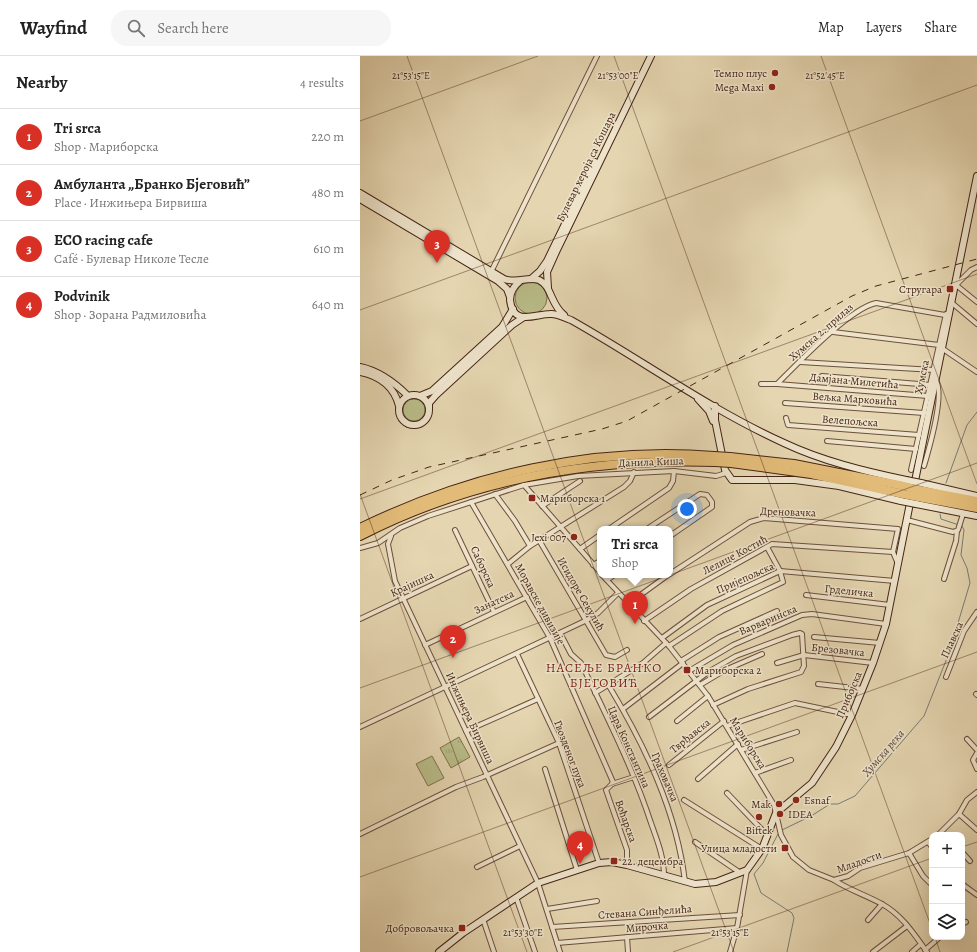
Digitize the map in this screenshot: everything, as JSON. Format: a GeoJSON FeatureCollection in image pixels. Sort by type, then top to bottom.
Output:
{"type":"FeatureCollection","features":[{"type":"Feature","properties":{"kind":"highway"},"geometry":{"type":"LineString","coordinates":[[360,533],[383,521],[468,492],[545,473],[624,462],[714,459],[730,460],[919,493],[977,501]]}},
{"type":"Feature","properties":{"kind":"highway"},"geometry":{"type":"LineString","coordinates":[[919,493],[977,508]]}},
{"type":"Feature","properties":{"kind":"main road","name":"Булевар хероја са Кошара"},"geometry":{"type":"LineString","coordinates":[[531,279],[540,271],[547,261],[646,56]]}},
{"type":"Feature","properties":{"kind":"main road","name":"Булевар хероја са Кошара"},"geometry":{"type":"LineString","coordinates":[[548,288],[547,272],[651,56]]}},
{"type":"Feature","properties":{"kind":"main road","name":"Хумска"},"geometry":{"type":"LineString","coordinates":[[907,520],[933,383],[975,196],[977,176]]}},
{"type":"Feature","properties":{"kind":"main road"},"geometry":{"type":"LineString","coordinates":[[360,193],[508,281],[531,279],[539,280],[548,288],[556,309],[571,320],[693,394],[729,414],[784,443],[852,467],[903,490]]}},
{"type":"Feature","properties":{"kind":"main road"},"geometry":{"type":"LineString","coordinates":[[360,199],[498,281],[507,289],[513,309],[524,317],[531,318],[555,314],[571,320]]}},
{"type":"Feature","properties":{"kind":"main road"},"geometry":{"type":"LineString","coordinates":[[510,297],[513,288],[520,281]]}},
{"type":"Feature","properties":{"kind":"main road"},"geometry":{"type":"LineString","coordinates":[[539,316],[547,310],[551,297]]}},
{"type":"Feature","properties":{"kind":"main road"},"geometry":{"type":"LineString","coordinates":[[360,366],[379,373],[395,384],[408,396],[420,396],[432,391],[502,327],[513,309]]}},
{"type":"Feature","properties":{"kind":"main road"},"geometry":{"type":"LineString","coordinates":[[360,372],[379,378],[391,387],[397,398],[399,413],[402,419],[407,424],[420,424],[429,415],[430,403],[436,395],[512,325],[524,317]]}},
{"type":"Feature","properties":{"kind":"main road"},"geometry":{"type":"LineString","coordinates":[[693,394],[709,411],[716,428]]}},
{"type":"Feature","properties":{"kind":"main road"},"geometry":{"type":"LineString","coordinates":[[399,406],[408,396]]}},
{"type":"Feature","properties":{"kind":"main road"},"geometry":{"type":"LineString","coordinates":[[420,396],[426,401],[429,408]]}},
{"type":"Feature","properties":{"kind":"main road"},"geometry":{"type":"LineString","coordinates":[[716,406],[716,428],[726,473],[730,478],[737,481],[795,480],[838,486],[977,496]]}},
{"type":"Feature","properties":{"kind":"main road"},"geometry":{"type":"LineString","coordinates":[[715,420],[722,414],[729,414]]}},
{"type":"Feature","properties":{"kind":"main road"},"geometry":{"type":"LineString","coordinates":[[919,493],[963,514],[977,516]]}},
{"type":"Feature","properties":{"kind":"main road","name":"Прибојска"},"geometry":{"type":"LineString","coordinates":[[776,812],[812,783],[836,747],[852,715],[874,663],[886,624],[907,520]]}},
{"type":"Feature","properties":{"kind":"main road"},"geometry":{"type":"LineString","coordinates":[[439,952],[483,919],[538,883],[599,863],[612,862],[627,865],[686,882],[710,883],[747,870],[762,849],[776,812]]}},
{"type":"Feature","properties":{"kind":"street"},"geometry":{"type":"LineString","coordinates":[[491,272],[597,56]]}},
{"type":"Feature","properties":{"kind":"street"},"geometry":{"type":"LineString","coordinates":[[977,267],[956,285],[977,302]]}},
{"type":"Feature","properties":{"kind":"street","name":"Хумска 2. прилаз"},"geometry":{"type":"LineString","coordinates":[[778,384],[853,314],[868,304],[876,302],[948,314]]}},
{"type":"Feature","properties":{"kind":"street"},"geometry":{"type":"LineString","coordinates":[[952,303],[977,324]]}},
{"type":"Feature","properties":{"kind":"street"},"geometry":{"type":"LineString","coordinates":[[833,332],[941,347],[977,372]]}},
{"type":"Feature","properties":{"kind":"street","name":"Хумска"},"geometry":{"type":"LineString","coordinates":[[911,470],[928,396],[933,383],[934,370],[941,347]]}},
{"type":"Feature","properties":{"kind":"street"},"geometry":{"type":"LineString","coordinates":[[800,362],[934,370]]}},
{"type":"Feature","properties":{"kind":"street"},"geometry":{"type":"LineString","coordinates":[[822,376],[933,383]]}},
{"type":"Feature","properties":{"kind":"street","name":"Хумска"},"geometry":{"type":"LineString","coordinates":[[924,466],[937,405],[939,385],[933,383]]}},
{"type":"Feature","properties":{"kind":"street"},"geometry":{"type":"LineString","coordinates":[[760,384],[778,384]]}},
{"type":"Feature","properties":{"kind":"street","name":"Дамјана Милетића"},"geometry":{"type":"LineString","coordinates":[[778,384],[928,396]]}},
{"type":"Feature","properties":{"kind":"street","name":"Вељка Марковића"},"geometry":{"type":"LineString","coordinates":[[785,403],[924,413]]}},
{"type":"Feature","properties":{"kind":"street","name":"Велепољска"},"geometry":{"type":"LineString","coordinates":[[786,418],[788,425],[919,435]]}},
{"type":"Feature","properties":{"kind":"street"},"geometry":{"type":"LineString","coordinates":[[827,441],[916,449]]}},
{"type":"Feature","properties":{"kind":"street"},"geometry":{"type":"LineString","coordinates":[[613,526],[669,488],[673,481],[674,471]]}},
{"type":"Feature","properties":{"kind":"street","name":"Данила Киша"},"geometry":{"type":"LineString","coordinates":[[360,548],[378,543],[391,536],[400,528],[471,502],[524,485],[578,476],[634,472],[674,471],[716,476],[726,473]]}},
{"type":"Feature","properties":{"kind":"street"},"geometry":{"type":"LineString","coordinates":[[508,564],[539,540],[624,487],[630,481],[634,472]]}},
{"type":"Feature","properties":{"kind":"street"},"geometry":{"type":"LineString","coordinates":[[542,506],[580,481]]}},
{"type":"Feature","properties":{"kind":"street"},"geometry":{"type":"LineString","coordinates":[[524,485],[597,569]]}},
{"type":"Feature","properties":{"kind":"street"},"geometry":{"type":"LineString","coordinates":[[495,494],[515,521],[530,546]]}},
{"type":"Feature","properties":{"kind":"street"},"geometry":{"type":"LineString","coordinates":[[652,526],[700,494],[704,494],[709,498],[713,504],[710,509],[673,534]]}},
{"type":"Feature","properties":{"kind":"street","name":"Моравске дивизије"},"geometry":{"type":"LineString","coordinates":[[471,502],[550,638],[613,782],[612,784]]}},
{"type":"Feature","properties":{"kind":"street"},"geometry":{"type":"LineString","coordinates":[[944,579],[963,514]]}},
{"type":"Feature","properties":{"kind":"street","name":"Дреновачка"},"geometry":{"type":"LineString","coordinates":[[673,571],[757,518],[898,529],[893,552]]}},
{"type":"Feature","properties":{"kind":"street"},"geometry":{"type":"LineString","coordinates":[[907,520],[949,532],[958,530]]}},
{"type":"Feature","properties":{"kind":"street","name":"Саборска"},"geometry":{"type":"LineString","coordinates":[[455,530],[494,612]]}},
{"type":"Feature","properties":{"kind":"street","name":"Инжињера Бирвиша"},"geometry":{"type":"LineString","coordinates":[[391,536],[388,544],[395,581],[538,883],[560,952]]}},
{"type":"Feature","properties":{"kind":"street"},"geometry":{"type":"LineString","coordinates":[[580,549],[597,537]]}},
{"type":"Feature","properties":{"kind":"street","name":"Исидоре Секулић"},"geometry":{"type":"LineString","coordinates":[[539,540],[587,620],[604,652],[608,656],[615,657],[628,650]]}},
{"type":"Feature","properties":{"kind":"street","name":"Лелице Костић"},"geometry":{"type":"LineString","coordinates":[[644,621],[691,589],[767,547],[778,544],[893,552]]}},
{"type":"Feature","properties":{"kind":"street"},"geometry":{"type":"LineString","coordinates":[[595,693],[609,686],[668,645],[722,611],[781,583],[783,579],[780,571],[767,547]]}},
{"type":"Feature","properties":{"kind":"street"},"geometry":{"type":"LineString","coordinates":[[893,552],[898,564]]}},
{"type":"Feature","properties":{"kind":"street"},"geometry":{"type":"LineString","coordinates":[[593,565],[597,563]]}},
{"type":"Feature","properties":{"kind":"street","name":"Крајишка"},"geometry":{"type":"LineString","coordinates":[[360,619],[472,566]]}},
{"type":"Feature","properties":{"kind":"street","name":"Пријепољска"},"geometry":{"type":"LineString","coordinates":[[662,638],[707,605],[780,571],[895,581]]}},
{"type":"Feature","properties":{"kind":"street","name":"Дреновачка"},"geometry":{"type":"LineString","coordinates":[[628,604],[664,578]]}},
{"type":"Feature","properties":{"kind":"street","name":"Мариборска"},"geometry":{"type":"LineString","coordinates":[[607,580],[644,621],[662,638],[700,685],[756,773],[774,805],[776,812]]}},
{"type":"Feature","properties":{"kind":"street"},"geometry":{"type":"LineString","coordinates":[[360,727],[587,620],[618,593]]}},
{"type":"Feature","properties":{"kind":"street","name":"Грделичка"},"geometry":{"type":"LineString","coordinates":[[806,595],[890,605]]}},
{"type":"Feature","properties":{"kind":"street","name":"Занатска"},"geometry":{"type":"LineString","coordinates":[[425,644],[527,597]]}},
{"type":"Feature","properties":{"kind":"street"},"geometry":{"type":"LineString","coordinates":[[623,709],[682,662],[719,637],[777,611]]}},
{"type":"Feature","properties":{"kind":"street","name":"Плавска"},"geometry":{"type":"LineString","coordinates":[[946,677],[964,631],[977,612]]}},
{"type":"Feature","properties":{"kind":"street","name":"Варваринска"},"geometry":{"type":"LineString","coordinates":[[689,671],[733,645],[802,615],[886,624]]}},
{"type":"Feature","properties":{"kind":"street","name":"Цара Константина"},"geometry":{"type":"LineString","coordinates":[[560,633],[571,654],[581,663],[634,777],[657,839],[664,863],[664,876]]}},
{"type":"Feature","properties":{"kind":"street"},"geometry":{"type":"LineString","coordinates":[[649,717],[696,680],[736,656],[800,633],[803,639],[803,670],[748,689],[713,705]]}},
{"type":"Feature","properties":{"kind":"street"},"geometry":{"type":"LineString","coordinates":[[814,637],[880,643]]}},
{"type":"Feature","properties":{"kind":"street","name":"Гвозденог пука"},"geometry":{"type":"LineString","coordinates":[[517,654],[559,743],[599,863]]}},
{"type":"Feature","properties":{"kind":"street"},"geometry":{"type":"LineString","coordinates":[[700,685],[725,670],[762,654]]}},
{"type":"Feature","properties":{"kind":"street","name":"Брезовачка"},"geometry":{"type":"LineString","coordinates":[[778,663],[804,655],[874,663]]}},
{"type":"Feature","properties":{"kind":"street"},"geometry":{"type":"LineString","coordinates":[[818,684],[863,689]]}},
{"type":"Feature","properties":{"kind":"street","name":"Граховачка"},"geometry":{"type":"LineString","coordinates":[[609,686],[637,735],[673,821],[683,861],[686,882]]}},
{"type":"Feature","properties":{"kind":"street"},"geometry":{"type":"LineString","coordinates":[[677,721],[708,696]]}},
{"type":"Feature","properties":{"kind":"street"},"geometry":{"type":"LineString","coordinates":[[466,731],[538,699]]}},
{"type":"Feature","properties":{"kind":"street"},"geometry":{"type":"LineString","coordinates":[[727,726],[795,703],[852,715]]}},
{"type":"Feature","properties":{"kind":"street","name":"Тврђавска"},"geometry":{"type":"LineString","coordinates":[[669,765],[724,721]]}},
{"type":"Feature","properties":{"kind":"street"},"geometry":{"type":"LineString","coordinates":[[742,750],[762,742],[797,732]]}},
{"type":"Feature","properties":{"kind":"street"},"geometry":{"type":"LineString","coordinates":[[967,739],[977,751],[973,760],[977,769]]}},
{"type":"Feature","properties":{"kind":"street"},"geometry":{"type":"LineString","coordinates":[[360,834],[456,787],[487,776],[559,743]]}},
{"type":"Feature","properties":{"kind":"street"},"geometry":{"type":"LineString","coordinates":[[698,779],[738,744]]}},
{"type":"Feature","properties":{"kind":"street"},"geometry":{"type":"LineString","coordinates":[[756,773],[791,760]]}},
{"type":"Feature","properties":{"kind":"street"},"geometry":{"type":"LineString","coordinates":[[545,769],[576,870]]}},
{"type":"Feature","properties":{"kind":"street"},"geometry":{"type":"LineString","coordinates":[[612,784],[634,777]]}},
{"type":"Feature","properties":{"kind":"street","name":"Воћарска"},"geometry":{"type":"LineString","coordinates":[[612,784],[606,790],[627,850],[627,865]]}},
{"type":"Feature","properties":{"kind":"street"},"geometry":{"type":"LineString","coordinates":[[942,831],[959,814],[967,800],[977,792]]}},
{"type":"Feature","properties":{"kind":"street"},"geometry":{"type":"LineString","coordinates":[[727,793],[768,836]]}},
{"type":"Feature","properties":{"kind":"street"},"geometry":{"type":"LineString","coordinates":[[684,800],[762,849]]}},
{"type":"Feature","properties":{"kind":"street","name":"Младости"},"geometry":{"type":"LineString","coordinates":[[776,812],[781,835],[793,857],[802,866],[834,880],[848,876],[860,868],[909,852],[929,841]]}},
{"type":"Feature","properties":{"kind":"street"},"geometry":{"type":"LineString","coordinates":[[959,814],[977,830]]}},
{"type":"Feature","properties":{"kind":"street"},"geometry":{"type":"LineString","coordinates":[[695,842],[739,872]]}},
{"type":"Feature","properties":{"kind":"street"},"geometry":{"type":"LineString","coordinates":[[477,867],[520,846]]}},
{"type":"Feature","properties":{"kind":"street"},"geometry":{"type":"LineString","coordinates":[[909,852],[923,876],[929,882]]}},
{"type":"Feature","properties":{"kind":"street"},"geometry":{"type":"LineString","coordinates":[[965,855],[970,860]]}},
{"type":"Feature","properties":{"kind":"street"},"geometry":{"type":"LineString","coordinates":[[730,952],[740,915],[747,870]]}},
{"type":"Feature","properties":{"kind":"street"},"geometry":{"type":"LineString","coordinates":[[834,880],[854,892],[882,904],[901,918],[926,951],[937,940]]}},
{"type":"Feature","properties":{"kind":"street"},"geometry":{"type":"LineString","coordinates":[[965,886],[977,895]]}},
{"type":"Feature","properties":{"kind":"street"},"geometry":{"type":"LineString","coordinates":[[516,897],[535,952]]}},
{"type":"Feature","properties":{"kind":"street"},"geometry":{"type":"LineString","coordinates":[[547,909],[597,901]]}},
{"type":"Feature","properties":{"kind":"street"},"geometry":{"type":"LineString","coordinates":[[868,920],[882,904]]}},
{"type":"Feature","properties":{"kind":"street","name":"Стевана Синђелића"},"geometry":{"type":"LineString","coordinates":[[552,927],[740,915]]}},
{"type":"Feature","properties":{"kind":"street"},"geometry":{"type":"LineString","coordinates":[[483,919],[494,952]]}},
{"type":"Feature","properties":{"kind":"street"},"geometry":{"type":"LineString","coordinates":[[873,952],[907,926]]}},
{"type":"Feature","properties":{"kind":"street","name":"Мирочка"},"geometry":{"type":"LineString","coordinates":[[557,943],[737,928]]}},
{"type":"Feature","properties":{"kind":"street"},"geometry":{"type":"LineString","coordinates":[[627,937],[628,952]]}},
{"type":"Feature","properties":{"kind":"street"},"geometry":{"type":"LineString","coordinates":[[912,952],[921,944]]}},
{"type":"Feature","properties":{"kind":"green space"},"geometry":{"type":"Polygon","coordinates":[[[528,282],[534,282],[544,289],[547,298],[546,304],[540,311],[534,314],[528,314],[518,307],[515,301],[515,295],[522,285],[528,282]]]}},
{"type":"Feature","properties":{"kind":"green space"},"geometry":{"type":"Polygon","coordinates":[[[414,399],[422,402],[425,410],[422,418],[414,421],[406,418],[403,410],[406,402],[414,399]]]}},
{"type":"Feature","properties":{"kind":"green space"},"geometry":{"type":"Polygon","coordinates":[[[459,737],[470,757],[451,768],[440,748],[459,737]]]}},
{"type":"Feature","properties":{"kind":"green space"},"geometry":{"type":"Polygon","coordinates":[[[432,756],[444,778],[428,786],[416,764],[432,756]]]}},
{"type":"Feature","properties":{"kind":"waterway","name":"Хумска река"},"geometry":{"type":"LineString","coordinates":[[946,483],[967,425],[977,412]]}},
{"type":"Feature","properties":{"kind":"waterway","name":"Хумска река"},"geometry":{"type":"LineString","coordinates":[[940,514],[941,519],[959,525]]}},
{"type":"Feature","properties":{"kind":"waterway","name":"Хумска река"},"geometry":{"type":"LineString","coordinates":[[782,830],[811,816],[830,804],[838,804],[855,796],[924,716],[949,653],[970,583],[967,568],[961,555],[964,530],[962,526]]}},
{"type":"Feature","properties":{"kind":"waterway","name":"Хумска река"},"geometry":{"type":"LineString","coordinates":[[778,834],[763,863],[754,874],[761,893],[792,913],[794,918],[787,952]]}},
{"type":"Feature","properties":{"kind":"railway"},"geometry":{"type":"LineString","coordinates":[[360,495],[392,480],[429,467],[602,429],[627,421],[852,296],[876,286],[977,259]]}},
{"type":"Feature","properties":{"kind":"place","name":"Темпо плус"},"geometry":{"type":"Point","coordinates":[775,73]}},
{"type":"Feature","properties":{"kind":"place","name":"Mega Maxi"},"geometry":{"type":"Point","coordinates":[772,87]}},
{"type":"Feature","properties":{"kind":"place","name":"ECO racing cafe"},"geometry":{"type":"Point","coordinates":[437,263]}},
{"type":"Feature","properties":{"kind":"place","name":"Стругара"},"geometry":{"type":"Point","coordinates":[950,289]}},
{"type":"Feature","properties":{"kind":"place","name":"Мариборска 1"},"geometry":{"type":"Point","coordinates":[532,498]}},
{"type":"Feature","properties":{"kind":"place","name":"Jexi 007"},"geometry":{"type":"Point","coordinates":[574,537]}},
{"type":"Feature","properties":{"kind":"place","name":"Tri srca"},"geometry":{"type":"Point","coordinates":[635,624]}},
{"type":"Feature","properties":{"kind":"place","name":"Амбуланта „Бранко Бјеговић”"},"geometry":{"type":"Point","coordinates":[453,658]}},
{"type":"Feature","properties":{"kind":"place","name":"Мариборска 2"},"geometry":{"type":"Point","coordinates":[687,670]}},
{"type":"Feature","properties":{"kind":"place","name":"Esnaf"},"geometry":{"type":"Point","coordinates":[796,800]}},
{"type":"Feature","properties":{"kind":"place","name":"Mak"},"geometry":{"type":"Point","coordinates":[779,804]}},
{"type":"Feature","properties":{"kind":"place","name":"IDEA"},"geometry":{"type":"Point","coordinates":[780,814]}},
{"type":"Feature","properties":{"kind":"place","name":"Biftek"},"geometry":{"type":"Point","coordinates":[759,817]}},
{"type":"Feature","properties":{"kind":"place","name":"Улица младости"},"geometry":{"type":"Point","coordinates":[785,848]}},
{"type":"Feature","properties":{"kind":"place","name":"22. децембра"},"geometry":{"type":"Point","coordinates":[614,861]}},
{"type":"Feature","properties":{"kind":"place","name":"Podvinik"},"geometry":{"type":"Point","coordinates":[580,864]}},
{"type":"Feature","properties":{"kind":"place","name":"Добровољачка"},"geometry":{"type":"Point","coordinates":[462,928]}},
{"type":"Feature","properties":{"kind":"district","name":"НАСЕЉЕ БРАНКО БЈЕГОВИЋ"},"geometry":{"type":"Point","coordinates":[604,674]}}]}
